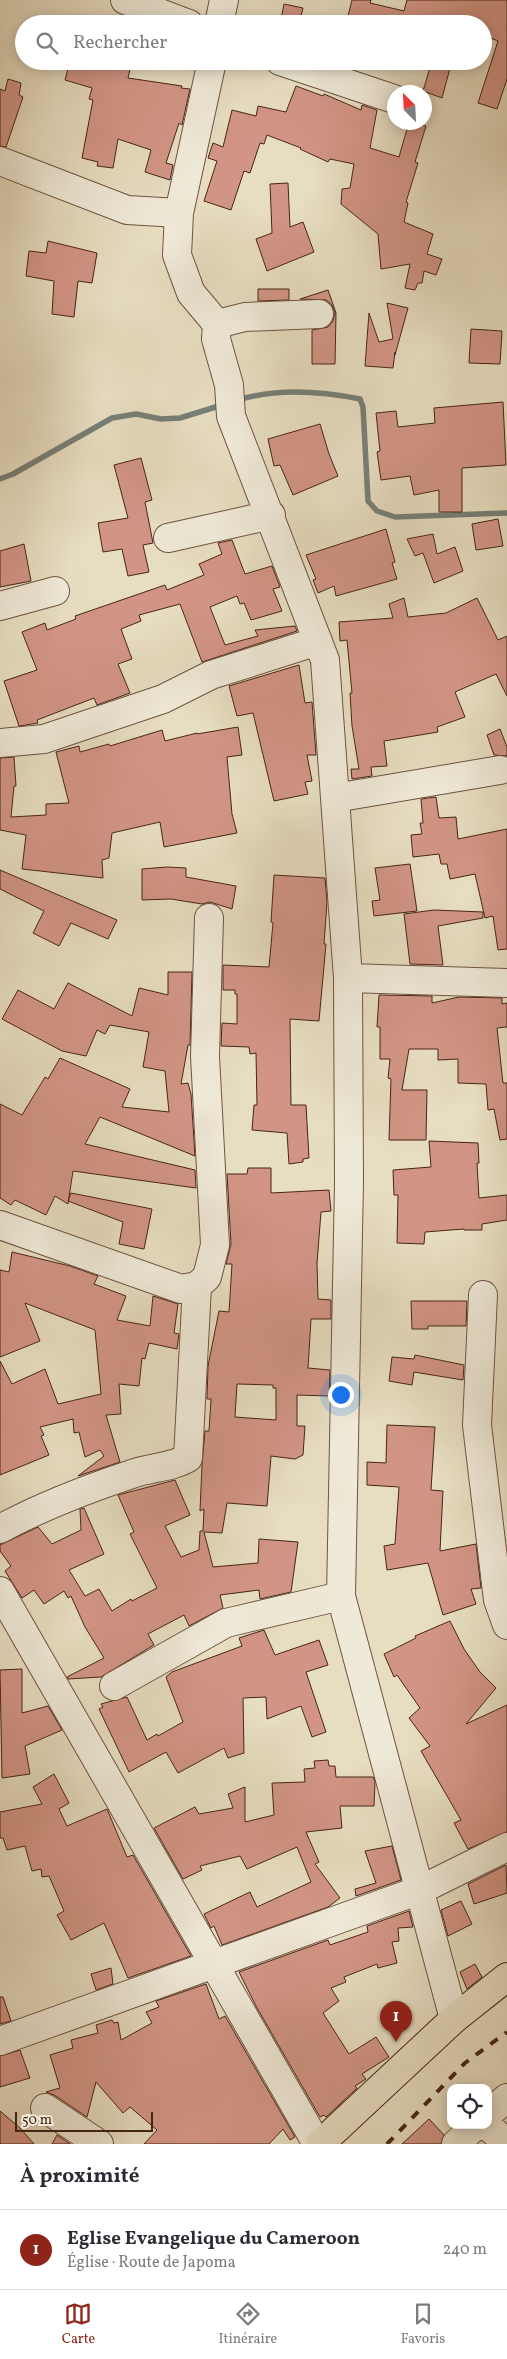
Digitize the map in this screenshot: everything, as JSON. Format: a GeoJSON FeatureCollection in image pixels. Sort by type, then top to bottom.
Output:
{"type":"FeatureCollection","features":[{"type":"Feature","properties":{"kind":"main road"},"geometry":{"type":"LineString","coordinates":[[318,2144],[454,2019],[507,1977]]}},
{"type":"Feature","properties":{"kind":"street"},"geometry":{"type":"LineString","coordinates":[[125,0],[165,15]]}},
{"type":"Feature","properties":{"kind":"street"},"geometry":{"type":"LineString","coordinates":[[221,15],[224,0]]}},
{"type":"Feature","properties":{"kind":"street"},"geometry":{"type":"LineString","coordinates":[[210,70],[179,213],[177,255],[191,293],[217,324],[216,339],[229,386],[231,416],[271,515],[325,660],[348,978],[349,1182],[341,1596],[454,2019]]}},
{"type":"Feature","properties":{"kind":"street"},"geometry":{"type":"LineString","coordinates":[[307,70],[387,97]]}},
{"type":"Feature","properties":{"kind":"street"},"geometry":{"type":"LineString","coordinates":[[0,161],[127,210],[179,213]]}},
{"type":"Feature","properties":{"kind":"street"},"geometry":{"type":"LineString","coordinates":[[217,324],[245,317],[319,314]]}},
{"type":"Feature","properties":{"kind":"street"},"geometry":{"type":"LineString","coordinates":[[168,538],[271,515]]}},
{"type":"Feature","properties":{"kind":"street"},"geometry":{"type":"LineString","coordinates":[[0,606],[55,591]]}},
{"type":"Feature","properties":{"kind":"street"},"geometry":{"type":"LineString","coordinates":[[0,743],[44,739],[163,699],[211,674],[318,641]]}},
{"type":"Feature","properties":{"kind":"street"},"geometry":{"type":"LineString","coordinates":[[335,798],[500,770]]}},
{"type":"Feature","properties":{"kind":"street"},"geometry":{"type":"LineString","coordinates":[[0,1225],[181,1289],[197,1286],[207,1277],[215,1246],[205,1056],[209,918]]}},
{"type":"Feature","properties":{"kind":"street"},"geometry":{"type":"LineString","coordinates":[[348,978],[507,983]]}},
{"type":"Feature","properties":{"kind":"street"},"geometry":{"type":"LineString","coordinates":[[0,1529],[47,1506],[130,1474],[179,1463],[188,1458],[197,1286]]}},
{"type":"Feature","properties":{"kind":"street"},"geometry":{"type":"LineString","coordinates":[[483,1295],[477,1425],[498,1600],[507,1625]]}},
{"type":"Feature","properties":{"kind":"street"},"geometry":{"type":"LineString","coordinates":[[0,1591],[318,2144]]}},
{"type":"Feature","properties":{"kind":"street"},"geometry":{"type":"LineString","coordinates":[[114,1686],[226,1623],[341,1596]]}},
{"type":"Feature","properties":{"kind":"street"},"geometry":{"type":"LineString","coordinates":[[0,2041],[420,1890],[507,1848]]}},
{"type":"Feature","properties":{"kind":"street"},"geometry":{"type":"LineString","coordinates":[[492,2111],[507,2098]]}},
{"type":"Feature","properties":{"kind":"street"},"geometry":{"type":"LineString","coordinates":[[45,2108],[99,2144]]}},
{"type":"Feature","properties":{"kind":"street"},"geometry":{"type":"LineString","coordinates":[[456,2144],[472,2129]]}},
{"type":"Feature","properties":{"kind":"street"},"geometry":{"type":"LineString","coordinates":[[492,2129],[507,2144]]}},
{"type":"Feature","properties":{"kind":"building"},"geometry":{"type":"Polygon","coordinates":[[[352,0],[371,0],[370,3],[404,11],[407,0],[507,0],[507,79],[497,109],[478,103],[489,70],[492,70],[492,60],[498,41],[492,39],[492,15],[348,15],[352,0]]]}},
{"type":"Feature","properties":{"kind":"building"},"geometry":{"type":"Polygon","coordinates":[[[284,4],[303,8],[301,15],[282,15],[284,4]]]}},
{"type":"Feature","properties":{"kind":"building"},"geometry":{"type":"Polygon","coordinates":[[[68,70],[130,70],[128,78],[182,86],[181,88],[190,89],[182,125],[179,123],[166,163],[173,165],[170,180],[145,172],[151,150],[118,139],[113,168],[97,166],[98,162],[82,158],[93,100],[89,99],[92,88],[65,80],[68,70]]]}},
{"type":"Feature","properties":{"kind":"building"},"geometry":{"type":"Polygon","coordinates":[[[429,70],[450,70],[442,98],[432,94],[432,85],[425,85],[429,70]]]}},
{"type":"Feature","properties":{"kind":"building"},"geometry":{"type":"Polygon","coordinates":[[[8,79],[21,83],[19,95],[23,97],[6,147],[0,146],[0,89],[5,91],[8,79]]]}},
{"type":"Feature","properties":{"kind":"building"},"geometry":{"type":"Polygon","coordinates":[[[296,86],[323,96],[324,94],[361,110],[362,105],[377,110],[370,148],[399,157],[407,130],[425,130],[415,162],[418,163],[406,202],[408,203],[404,222],[433,234],[427,254],[442,259],[436,275],[424,271],[422,283],[418,283],[415,290],[405,288],[410,264],[381,269],[378,234],[341,204],[342,189],[350,188],[354,164],[330,159],[328,162],[301,148],[267,135],[264,144],[260,143],[250,173],[244,171],[231,210],[204,201],[217,161],[208,158],[213,143],[223,147],[232,110],[256,116],[258,106],[286,112],[296,86]]]}},
{"type":"Feature","properties":{"kind":"building"},"geometry":{"type":"Polygon","coordinates":[[[288,183],[290,227],[303,222],[314,252],[267,271],[256,239],[272,233],[270,184],[288,183]]]}},
{"type":"Feature","properties":{"kind":"building"},"geometry":{"type":"Polygon","coordinates":[[[48,241],[97,253],[92,283],[78,281],[74,317],[52,314],[54,281],[26,276],[29,251],[46,253],[48,241]]]}},
{"type":"Feature","properties":{"kind":"building"},"geometry":{"type":"Polygon","coordinates":[[[258,289],[289,289],[289,300],[258,301],[258,289]]]}},
{"type":"Feature","properties":{"kind":"building"},"geometry":{"type":"Polygon","coordinates":[[[328,290],[336,313],[335,364],[312,364],[312,330],[328,327],[333,321],[335,313],[332,305],[326,300],[300,299],[328,290]]]}},
{"type":"Feature","properties":{"kind":"building"},"geometry":{"type":"Polygon","coordinates":[[[387,303],[408,308],[395,355],[395,352],[393,368],[365,366],[369,313],[379,342],[393,339],[387,303]]]}},
{"type":"Feature","properties":{"kind":"building"},"geometry":{"type":"Polygon","coordinates":[[[471,329],[502,331],[500,364],[469,363],[471,329]]]}},
{"type":"Feature","properties":{"kind":"building"},"geometry":{"type":"Polygon","coordinates":[[[503,402],[506,465],[462,468],[462,512],[439,512],[439,490],[414,495],[410,476],[381,480],[377,452],[380,451],[376,413],[396,411],[398,427],[435,423],[434,408],[503,402]]]}},
{"type":"Feature","properties":{"kind":"building"},"geometry":{"type":"Polygon","coordinates":[[[320,424],[338,476],[293,495],[280,465],[274,466],[268,439],[320,424]]]}},
{"type":"Feature","properties":{"kind":"building"},"geometry":{"type":"Polygon","coordinates":[[[141,458],[152,500],[145,502],[153,543],[143,545],[149,572],[128,576],[122,549],[103,552],[98,523],[128,518],[114,465],[141,458]]]}},
{"type":"Feature","properties":{"kind":"building"},"geometry":{"type":"Polygon","coordinates":[[[498,519],[503,546],[476,550],[472,524],[498,519]]]}},
{"type":"Feature","properties":{"kind":"building"},"geometry":{"type":"Polygon","coordinates":[[[386,529],[395,562],[392,563],[397,579],[336,596],[334,586],[318,593],[313,580],[316,579],[306,555],[386,529]]]}},
{"type":"Feature","properties":{"kind":"building"},"geometry":{"type":"Polygon","coordinates":[[[433,534],[437,554],[455,547],[463,571],[434,583],[423,553],[415,556],[407,539],[433,534]]]}},
{"type":"Feature","properties":{"kind":"building"},"geometry":{"type":"Polygon","coordinates":[[[232,540],[245,574],[272,566],[280,587],[273,589],[282,611],[251,620],[244,603],[240,604],[237,596],[210,607],[225,645],[258,636],[255,630],[295,626],[297,631],[202,662],[180,604],[139,615],[141,621],[121,629],[132,659],[118,664],[130,693],[97,705],[94,698],[37,720],[38,723],[19,726],[4,681],[37,670],[22,632],[45,623],[47,630],[76,619],[75,616],[165,585],[167,590],[204,575],[199,564],[222,554],[218,543],[232,540]]]}},
{"type":"Feature","properties":{"kind":"building"},"geometry":{"type":"Polygon","coordinates":[[[24,544],[31,581],[0,587],[0,551],[24,544]]]}},
{"type":"Feature","properties":{"kind":"building"},"geometry":{"type":"Polygon","coordinates":[[[404,598],[408,617],[446,613],[477,598],[498,640],[507,636],[507,696],[496,674],[455,692],[465,717],[437,727],[438,732],[384,741],[387,766],[371,767],[372,776],[352,779],[351,769],[359,769],[352,726],[350,693],[352,693],[347,640],[340,641],[339,622],[393,618],[389,604],[404,598]]]}},
{"type":"Feature","properties":{"kind":"building"},"geometry":{"type":"Polygon","coordinates":[[[299,665],[305,703],[312,702],[316,755],[307,755],[312,781],[305,782],[308,794],[274,801],[253,713],[237,716],[229,686],[299,665]]]}},
{"type":"Feature","properties":{"kind":"building"},"geometry":{"type":"Polygon","coordinates":[[[238,727],[242,755],[227,757],[232,814],[237,833],[164,847],[160,822],[112,833],[109,858],[102,860],[103,878],[22,869],[26,835],[0,830],[0,758],[14,757],[16,786],[14,786],[11,817],[46,815],[46,804],[69,803],[56,752],[79,746],[80,752],[109,744],[110,746],[162,730],[165,741],[197,733],[238,727]]]}},
{"type":"Feature","properties":{"kind":"building"},"geometry":{"type":"Polygon","coordinates":[[[500,729],[507,747],[507,756],[494,755],[487,735],[500,729]]]}},
{"type":"Feature","properties":{"kind":"building"},"geometry":{"type":"Polygon","coordinates":[[[436,797],[439,818],[456,817],[458,839],[507,829],[507,949],[498,950],[493,916],[485,918],[475,874],[450,879],[447,864],[441,864],[439,854],[413,857],[411,835],[422,834],[420,823],[423,823],[421,799],[436,797]]]}},
{"type":"Feature","properties":{"kind":"building"},"geometry":{"type":"Polygon","coordinates":[[[410,864],[417,911],[374,916],[372,901],[380,900],[375,868],[410,864]]]}},
{"type":"Feature","properties":{"kind":"building"},"geometry":{"type":"Polygon","coordinates":[[[186,868],[186,877],[236,886],[232,909],[210,902],[202,904],[171,899],[142,900],[142,869],[186,868]]]}},
{"type":"Feature","properties":{"kind":"building"},"geometry":{"type":"Polygon","coordinates":[[[0,870],[117,920],[108,939],[71,923],[59,946],[33,933],[44,911],[0,889],[0,870]]]}},
{"type":"Feature","properties":{"kind":"building"},"geometry":{"type":"Polygon","coordinates":[[[274,875],[325,878],[327,902],[324,944],[326,944],[319,1021],[290,1019],[291,1105],[306,1105],[309,1158],[303,1159],[303,1162],[289,1164],[287,1133],[252,1130],[254,1105],[257,1105],[256,1053],[250,1054],[249,1047],[221,1046],[222,1023],[237,1024],[237,994],[235,994],[235,990],[223,990],[223,965],[269,967],[273,923],[271,922],[274,875]]]}},
{"type":"Feature","properties":{"kind":"building"},"geometry":{"type":"Polygon","coordinates":[[[434,910],[483,912],[483,918],[438,926],[443,965],[410,964],[404,914],[434,910]]]}},
{"type":"Feature","properties":{"kind":"building"},"geometry":{"type":"Polygon","coordinates":[[[168,972],[192,972],[190,1045],[188,1045],[181,1084],[188,1083],[191,1094],[195,1156],[100,1117],[85,1144],[195,1170],[196,1188],[73,1171],[68,1204],[55,1196],[46,1215],[15,1200],[11,1205],[0,1198],[0,1104],[22,1115],[45,1077],[48,1079],[60,1058],[130,1089],[122,1107],[169,1112],[165,1071],[143,1067],[149,1032],[110,1025],[105,1034],[97,1030],[86,1056],[62,1051],[2,1019],[18,990],[54,1009],[68,983],[132,1016],[139,988],[168,995],[168,972]]]}},
{"type":"Feature","properties":{"kind":"building"},"geometry":{"type":"Polygon","coordinates":[[[379,995],[432,996],[432,1003],[459,997],[502,998],[502,1004],[507,1003],[507,1027],[497,1028],[503,1083],[507,1083],[507,1139],[500,1140],[494,1109],[488,1110],[486,1084],[458,1083],[458,1059],[438,1060],[438,1049],[409,1049],[402,1090],[427,1090],[426,1140],[389,1140],[391,1079],[388,1078],[390,1059],[380,1059],[380,1027],[377,1027],[379,995]]]}},
{"type":"Feature","properties":{"kind":"building"},"geometry":{"type":"Polygon","coordinates":[[[429,1141],[478,1143],[479,1198],[507,1195],[507,1220],[482,1224],[482,1230],[464,1229],[425,1232],[424,1244],[397,1243],[398,1195],[394,1195],[393,1170],[431,1167],[429,1141]]]}},
{"type":"Feature","properties":{"kind":"building"},"geometry":{"type":"Polygon","coordinates":[[[248,1168],[271,1168],[271,1193],[329,1190],[331,1211],[321,1212],[317,1263],[318,1299],[331,1300],[331,1319],[311,1319],[308,1368],[330,1370],[329,1396],[297,1395],[297,1426],[305,1426],[303,1455],[295,1459],[271,1456],[267,1506],[227,1503],[222,1533],[204,1532],[213,1567],[258,1563],[259,1539],[298,1542],[291,1592],[260,1599],[259,1590],[220,1595],[223,1608],[189,1626],[184,1615],[148,1634],[154,1645],[101,1677],[68,1679],[67,1677],[104,1658],[85,1627],[71,1596],[68,1598],[64,1591],[44,1604],[34,1590],[22,1598],[5,1571],[11,1566],[0,1551],[0,1545],[38,1527],[52,1544],[81,1530],[80,1509],[84,1508],[104,1554],[69,1570],[85,1596],[99,1589],[112,1611],[131,1599],[132,1601],[157,1588],[130,1534],[134,1532],[118,1495],[175,1480],[190,1515],[165,1526],[181,1557],[199,1550],[200,1531],[203,1531],[204,1509],[200,1511],[202,1465],[205,1431],[209,1431],[211,1399],[207,1399],[208,1366],[219,1311],[229,1312],[232,1264],[226,1264],[231,1244],[227,1174],[247,1174],[248,1168]],[[237,1384],[235,1417],[276,1420],[276,1388],[273,1388],[273,1385],[237,1384]]]}},
{"type":"Feature","properties":{"kind":"building"},"geometry":{"type":"Polygon","coordinates":[[[71,1193],[152,1209],[144,1249],[119,1244],[123,1222],[68,1201],[71,1193]]]}},
{"type":"Feature","properties":{"kind":"building"},"geometry":{"type":"Polygon","coordinates":[[[12,1252],[70,1266],[98,1276],[94,1284],[126,1296],[117,1320],[150,1326],[153,1296],[178,1304],[174,1333],[179,1334],[177,1349],[149,1343],[145,1359],[142,1358],[139,1386],[119,1384],[121,1414],[106,1415],[120,1462],[78,1476],[104,1456],[100,1450],[85,1457],[79,1432],[74,1433],[73,1419],[40,1427],[44,1435],[41,1436],[49,1455],[0,1475],[0,1361],[12,1384],[45,1369],[58,1404],[101,1394],[95,1330],[25,1303],[40,1341],[0,1357],[0,1270],[9,1272],[12,1252]]]}},
{"type":"Feature","properties":{"kind":"building"},"geometry":{"type":"Polygon","coordinates":[[[411,1301],[467,1301],[466,1326],[428,1326],[428,1329],[412,1329],[411,1301]]]}},
{"type":"Feature","properties":{"kind":"building"},"geometry":{"type":"Polygon","coordinates":[[[415,1355],[464,1365],[463,1380],[414,1372],[412,1385],[389,1381],[392,1357],[414,1359],[415,1355]]]}},
{"type":"Feature","properties":{"kind":"building"},"geometry":{"type":"Polygon","coordinates":[[[387,1425],[435,1427],[431,1490],[443,1491],[440,1551],[476,1544],[481,1588],[471,1589],[476,1604],[443,1615],[428,1563],[387,1570],[384,1546],[395,1544],[399,1487],[367,1485],[367,1462],[386,1463],[387,1425]]]}},
{"type":"Feature","properties":{"kind":"building"},"geometry":{"type":"Polygon","coordinates":[[[450,1621],[464,1649],[480,1672],[496,1688],[466,1724],[507,1705],[507,1832],[468,1849],[454,1823],[461,1820],[421,1751],[430,1746],[409,1718],[420,1708],[397,1675],[394,1677],[384,1654],[416,1638],[415,1636],[450,1621]]]}},
{"type":"Feature","properties":{"kind":"building"},"geometry":{"type":"Polygon","coordinates":[[[264,1630],[275,1655],[319,1640],[328,1665],[306,1672],[326,1732],[312,1737],[301,1706],[267,1719],[266,1697],[243,1698],[244,1753],[228,1758],[224,1748],[178,1773],[166,1752],[129,1772],[99,1709],[103,1707],[101,1704],[127,1697],[147,1740],[157,1734],[158,1736],[183,1722],[166,1677],[172,1672],[242,1646],[239,1638],[264,1630]]]}},
{"type":"Feature","properties":{"kind":"building"},"geometry":{"type":"Polygon","coordinates":[[[22,1669],[22,1713],[48,1706],[62,1730],[25,1746],[30,1774],[2,1778],[0,1670],[22,1669]]]}},
{"type":"Feature","properties":{"kind":"building"},"geometry":{"type":"Polygon","coordinates":[[[328,1760],[329,1766],[335,1766],[336,1777],[373,1777],[375,1782],[374,1806],[340,1806],[342,1828],[306,1832],[319,1862],[315,1864],[340,1898],[328,1907],[222,1945],[214,1926],[211,1928],[204,1914],[250,1892],[257,1907],[311,1882],[297,1847],[247,1869],[240,1856],[200,1866],[202,1870],[183,1879],[154,1828],[195,1807],[199,1814],[233,1808],[228,1794],[245,1787],[245,1822],[274,1815],[272,1783],[305,1782],[304,1769],[315,1768],[314,1761],[328,1760]]]}},
{"type":"Feature","properties":{"kind":"building"},"geometry":{"type":"Polygon","coordinates":[[[54,1774],[69,1803],[59,1809],[67,1826],[107,1809],[127,1857],[133,1855],[191,1956],[128,1978],[104,1923],[71,1940],[57,1915],[64,1911],[49,1876],[42,1877],[41,1869],[32,1871],[25,1846],[7,1850],[3,1838],[0,1838],[0,1812],[42,1804],[33,1787],[54,1774]]]}},
{"type":"Feature","properties":{"kind":"building"},"geometry":{"type":"Polygon","coordinates":[[[392,1846],[401,1880],[356,1896],[355,1889],[376,1883],[365,1851],[392,1846]]]}},
{"type":"Feature","properties":{"kind":"building"},"geometry":{"type":"Polygon","coordinates":[[[506,1865],[507,1893],[474,1904],[468,1884],[506,1865]]]}},
{"type":"Feature","properties":{"kind":"building"},"geometry":{"type":"Polygon","coordinates":[[[461,1901],[472,1924],[448,1936],[441,1910],[461,1901]]]}},
{"type":"Feature","properties":{"kind":"building"},"geometry":{"type":"Polygon","coordinates":[[[409,1911],[413,1927],[398,1928],[399,1941],[392,1942],[397,1963],[378,1968],[377,1964],[344,1977],[346,1982],[331,1988],[339,2001],[323,2013],[349,2054],[376,2037],[389,2057],[362,2074],[366,2079],[355,2086],[357,2088],[326,2117],[324,2115],[320,2117],[256,2006],[239,1972],[328,1940],[330,1945],[368,1932],[367,1926],[409,1911]]]}},
{"type":"Feature","properties":{"kind":"building"},"geometry":{"type":"Polygon","coordinates":[[[475,1964],[482,1977],[467,1989],[460,1972],[475,1964]]]}},
{"type":"Feature","properties":{"kind":"building"},"geometry":{"type":"Polygon","coordinates":[[[111,1968],[113,1984],[96,1990],[91,1974],[111,1968]]]}},
{"type":"Feature","properties":{"kind":"building"},"geometry":{"type":"Polygon","coordinates":[[[206,1984],[219,2019],[225,2016],[295,2137],[290,2140],[283,2129],[269,2144],[144,2144],[157,2130],[130,2107],[123,2113],[96,2082],[87,2117],[54,2095],[46,2092],[60,2088],[50,2055],[73,2048],[71,2040],[98,2033],[96,2025],[112,2020],[114,2023],[118,2022],[121,2040],[152,2023],[146,2012],[159,2007],[156,2001],[206,1984]]]}},
{"type":"Feature","properties":{"kind":"building"},"geometry":{"type":"Polygon","coordinates":[[[0,1997],[3,1997],[11,2021],[0,2024],[0,1997]]]}},
{"type":"Feature","properties":{"kind":"building"},"geometry":{"type":"Polygon","coordinates":[[[20,2050],[30,2078],[0,2087],[0,2056],[20,2050]]]}},
{"type":"Feature","properties":{"kind":"building"},"geometry":{"type":"Polygon","coordinates":[[[0,2111],[20,2128],[34,2144],[0,2144],[0,2111]]]}},
{"type":"Feature","properties":{"kind":"building"},"geometry":{"type":"Polygon","coordinates":[[[429,2119],[444,2135],[441,2144],[402,2144],[429,2119]]]}},
{"type":"Feature","properties":{"kind":"building"},"geometry":{"type":"Polygon","coordinates":[[[57,2135],[70,2144],[52,2144],[57,2135]]]}},
{"type":"Feature","properties":{"kind":"waterway"},"geometry":{"type":"LineString","coordinates":[[238,400],[283,392],[330,394],[360,399],[363,407],[368,501],[377,511],[395,517],[507,513]]}},
{"type":"Feature","properties":{"kind":"waterway"},"geometry":{"type":"LineString","coordinates":[[0,479],[13,474],[112,418],[136,414],[161,419],[180,418],[222,405]]}},
{"type":"Feature","properties":{"kind":"railway"},"geometry":{"type":"LineString","coordinates":[[387,2144],[465,2063],[507,2032]]}},
{"type":"Feature","properties":{"kind":"place","name":"Eglise Evangelique du Cameroon"},"geometry":{"type":"Point","coordinates":[396,2042]}}]}
